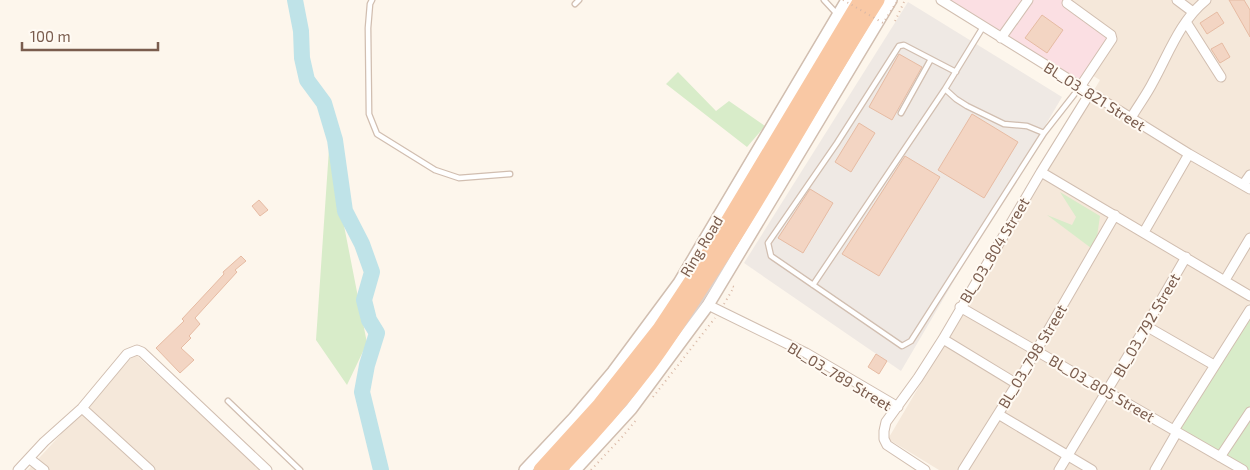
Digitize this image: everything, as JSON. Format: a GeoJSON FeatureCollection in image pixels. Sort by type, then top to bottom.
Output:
{"type":"FeatureCollection","features":[{"type":"Feature","properties":{"kind":"highway","name":"Ring Road"},"geometry":{"type":"LineString","coordinates":[[541,470],[600,405],[660,329],[705,261],[861,0]]}},
{"type":"Feature","properties":{"kind":"highway","name":"Ring Road"},"geometry":{"type":"LineString","coordinates":[[558,470],[618,404],[650,364],[679,322],[772,177],[877,0]]}},
{"type":"Feature","properties":{"kind":"street","name":"Ring Road"},"geometry":{"type":"LineString","coordinates":[[525,470],[574,418],[613,372],[679,283],[847,0]]}},
{"type":"Feature","properties":{"kind":"street"},"geometry":{"type":"LineString","coordinates":[[575,470],[631,409],[708,305],[891,0]]}},
{"type":"Feature","properties":{"kind":"street","name":"BL_03_821 Street"},"geometry":{"type":"LineString","coordinates":[[941,0],[983,28],[1189,154],[1247,187]]}},
{"type":"Feature","properties":{"kind":"street"},"geometry":{"type":"LineString","coordinates":[[1000,38],[1028,0]]}},
{"type":"Feature","properties":{"kind":"street"},"geometry":{"type":"LineString","coordinates":[[1177,0],[1193,12]]}},
{"type":"Feature","properties":{"kind":"street"},"geometry":{"type":"LineString","coordinates":[[1131,118],[1186,22],[1193,12],[1206,0]]}},
{"type":"Feature","properties":{"kind":"street"},"geometry":{"type":"LineString","coordinates":[[1067,3],[1111,34],[1112,39],[1080,87]]}},
{"type":"Feature","properties":{"kind":"street"},"geometry":{"type":"LineString","coordinates":[[1186,22],[1220,77]]}},
{"type":"Feature","properties":{"kind":"street","name":"BL_03_804 Street"},"geometry":{"type":"LineString","coordinates":[[898,407],[942,339],[1090,93]]}},
{"type":"Feature","properties":{"kind":"street"},"geometry":{"type":"LineString","coordinates":[[1144,232],[1189,154]]}},
{"type":"Feature","properties":{"kind":"street"},"geometry":{"type":"LineString","coordinates":[[1041,172],[1250,296]]}},
{"type":"Feature","properties":{"kind":"street"},"geometry":{"type":"LineString","coordinates":[[1247,187],[1250,175]]}},
{"type":"Feature","properties":{"kind":"street","name":"BL_03_798 Street"},"geometry":{"type":"LineString","coordinates":[[963,470],[1037,350],[1115,216]]}},
{"type":"Feature","properties":{"kind":"street"},"geometry":{"type":"LineString","coordinates":[[1225,280],[1250,238]]}},
{"type":"Feature","properties":{"kind":"street","name":"BL_03_792 Street"},"geometry":{"type":"LineString","coordinates":[[1059,470],[1186,257]]}},
{"type":"Feature","properties":{"kind":"street","name":"BL_03_789 Street"},"geometry":{"type":"LineString","coordinates":[[708,305],[806,353],[898,407],[886,422],[884,439],[888,445],[925,470]]}},
{"type":"Feature","properties":{"kind":"street","name":"BL_03_805 Street"},"geometry":{"type":"LineString","coordinates":[[960,307],[1243,470]]}},
{"type":"Feature","properties":{"kind":"street"},"geometry":{"type":"LineString","coordinates":[[1155,470],[1175,431],[1214,365],[1250,310]]}},
{"type":"Feature","properties":{"kind":"street"},"geometry":{"type":"LineString","coordinates":[[1146,326],[1214,365]]}},
{"type":"Feature","properties":{"kind":"street"},"geometry":{"type":"LineString","coordinates":[[942,339],[1016,384]]}},
{"type":"Feature","properties":{"kind":"street"},"geometry":{"type":"LineString","coordinates":[[18,470],[44,442],[82,408],[127,354],[137,350],[142,352],[267,470]]}},
{"type":"Feature","properties":{"kind":"street"},"geometry":{"type":"LineString","coordinates":[[82,408],[150,470]]}},
{"type":"Feature","properties":{"kind":"street"},"geometry":{"type":"LineString","coordinates":[[1220,457],[1250,412]]}},
{"type":"Feature","properties":{"kind":"street"},"geometry":{"type":"LineString","coordinates":[[998,414],[1092,470]]}},
{"type":"Feature","properties":{"kind":"street"},"geometry":{"type":"LineString","coordinates":[[30,458],[44,470]]}},
{"type":"Feature","properties":{"kind":"lane"},"geometry":{"type":"LineString","coordinates":[[372,0],[368,28],[369,114],[377,134],[435,170],[459,178],[510,174]]}},
{"type":"Feature","properties":{"kind":"lane"},"geometry":{"type":"LineString","coordinates":[[575,4],[579,0]]}},
{"type":"Feature","properties":{"kind":"lane"},"geometry":{"type":"LineString","coordinates":[[824,0],[837,15]]}},
{"type":"Feature","properties":{"kind":"lane"},"geometry":{"type":"LineString","coordinates":[[813,285],[956,72],[983,28]]}},
{"type":"Feature","properties":{"kind":"lane"},"geometry":{"type":"LineString","coordinates":[[956,72],[904,45],[899,46],[837,144],[768,243],[771,256],[896,344],[902,346],[911,341],[1044,134],[1080,87]]}},
{"type":"Feature","properties":{"kind":"lane"},"geometry":{"type":"LineString","coordinates":[[901,113],[931,59]]}},
{"type":"Feature","properties":{"kind":"lane"},"geometry":{"type":"LineString","coordinates":[[945,88],[956,99],[967,106],[1004,124],[1027,126],[1044,134]]}},
{"type":"Feature","properties":{"kind":"lane"},"geometry":{"type":"LineString","coordinates":[[228,401],[300,470]]}},
{"type":"Feature","properties":{"kind":"path"},"geometry":{"type":"LineString","coordinates":[[843,0],[883,23],[898,0]]}},
{"type":"Feature","properties":{"kind":"path"},"geometry":{"type":"LineString","coordinates":[[895,21],[905,0]]}},
{"type":"Feature","properties":{"kind":"shaded area"},"geometry":{"type":"Polygon","coordinates":[[[947,0],[1069,0],[1112,39],[1080,80],[947,0]]]}},
{"type":"Feature","properties":{"kind":"shaded area"},"geometry":{"type":"Polygon","coordinates":[[[967,0],[1250,0],[1250,470],[939,470],[888,439],[1100,80],[967,0]]]}},
{"type":"Feature","properties":{"kind":"shaded area"},"geometry":{"type":"Polygon","coordinates":[[[908,2],[1062,97],[901,371],[744,263],[908,2]]]}},
{"type":"Feature","properties":{"kind":"shaded area"},"geometry":{"type":"Polygon","coordinates":[[[135,354],[261,470],[28,470],[135,354]]]}},
{"type":"Feature","properties":{"kind":"green space"},"geometry":{"type":"Polygon","coordinates":[[[678,72],[716,111],[729,101],[765,126],[747,147],[666,84],[678,72]]]}},
{"type":"Feature","properties":{"kind":"green space"},"geometry":{"type":"Polygon","coordinates":[[[329,149],[367,343],[347,385],[316,340],[329,149]]]}},
{"type":"Feature","properties":{"kind":"green space"},"geometry":{"type":"Polygon","coordinates":[[[1060,192],[1100,216],[1095,251],[1047,215],[1072,225],[1076,217],[1060,192]]]}},
{"type":"Feature","properties":{"kind":"green space"},"geometry":{"type":"Polygon","coordinates":[[[1250,304],[1250,470],[1241,470],[1174,432],[1250,304]]]}},
{"type":"Feature","properties":{"kind":"building"},"geometry":{"type":"Polygon","coordinates":[[[1229,0],[1244,0],[1250,10],[1250,37],[1229,0]]]}},
{"type":"Feature","properties":{"kind":"building"},"geometry":{"type":"Polygon","coordinates":[[[1217,12],[1224,23],[1207,34],[1200,23],[1217,12]]]}},
{"type":"Feature","properties":{"kind":"building"},"geometry":{"type":"Polygon","coordinates":[[[1042,15],[1063,30],[1047,53],[1025,38],[1042,15]]]}},
{"type":"Feature","properties":{"kind":"building"},"geometry":{"type":"Polygon","coordinates":[[[1222,43],[1230,57],[1220,63],[1211,49],[1222,43]]]}},
{"type":"Feature","properties":{"kind":"building"},"geometry":{"type":"Polygon","coordinates":[[[899,54],[922,67],[892,120],[869,107],[899,54]]]}},
{"type":"Feature","properties":{"kind":"building"},"geometry":{"type":"Polygon","coordinates":[[[972,114],[1018,142],[984,198],[938,170],[972,114]]]}},
{"type":"Feature","properties":{"kind":"building"},"geometry":{"type":"Polygon","coordinates":[[[859,123],[875,133],[851,172],[835,162],[859,123]]]}},
{"type":"Feature","properties":{"kind":"building"},"geometry":{"type":"Polygon","coordinates":[[[905,156],[940,177],[879,276],[842,254],[905,156]]]}},
{"type":"Feature","properties":{"kind":"building"},"geometry":{"type":"Polygon","coordinates":[[[810,189],[833,203],[803,253],[778,238],[810,189]]]}},
{"type":"Feature","properties":{"kind":"building"},"geometry":{"type":"Polygon","coordinates":[[[259,200],[268,210],[260,216],[252,206],[259,200]]]}},
{"type":"Feature","properties":{"kind":"building"},"geometry":{"type":"Polygon","coordinates":[[[241,256],[246,261],[235,270],[237,272],[195,318],[200,324],[189,336],[191,338],[181,348],[194,360],[180,373],[156,348],[184,321],[182,319],[224,274],[223,272],[241,256]]]}},
{"type":"Feature","properties":{"kind":"building"},"geometry":{"type":"Polygon","coordinates":[[[876,354],[887,361],[879,374],[868,367],[876,354]]]}},
{"type":"Feature","properties":{"kind":"waterway"},"geometry":{"type":"LineString","coordinates":[[295,0],[301,31],[302,58],[307,80],[324,103],[335,140],[345,211],[362,244],[372,272],[364,300],[369,320],[377,333],[367,365],[362,392],[381,470]]}}]}
